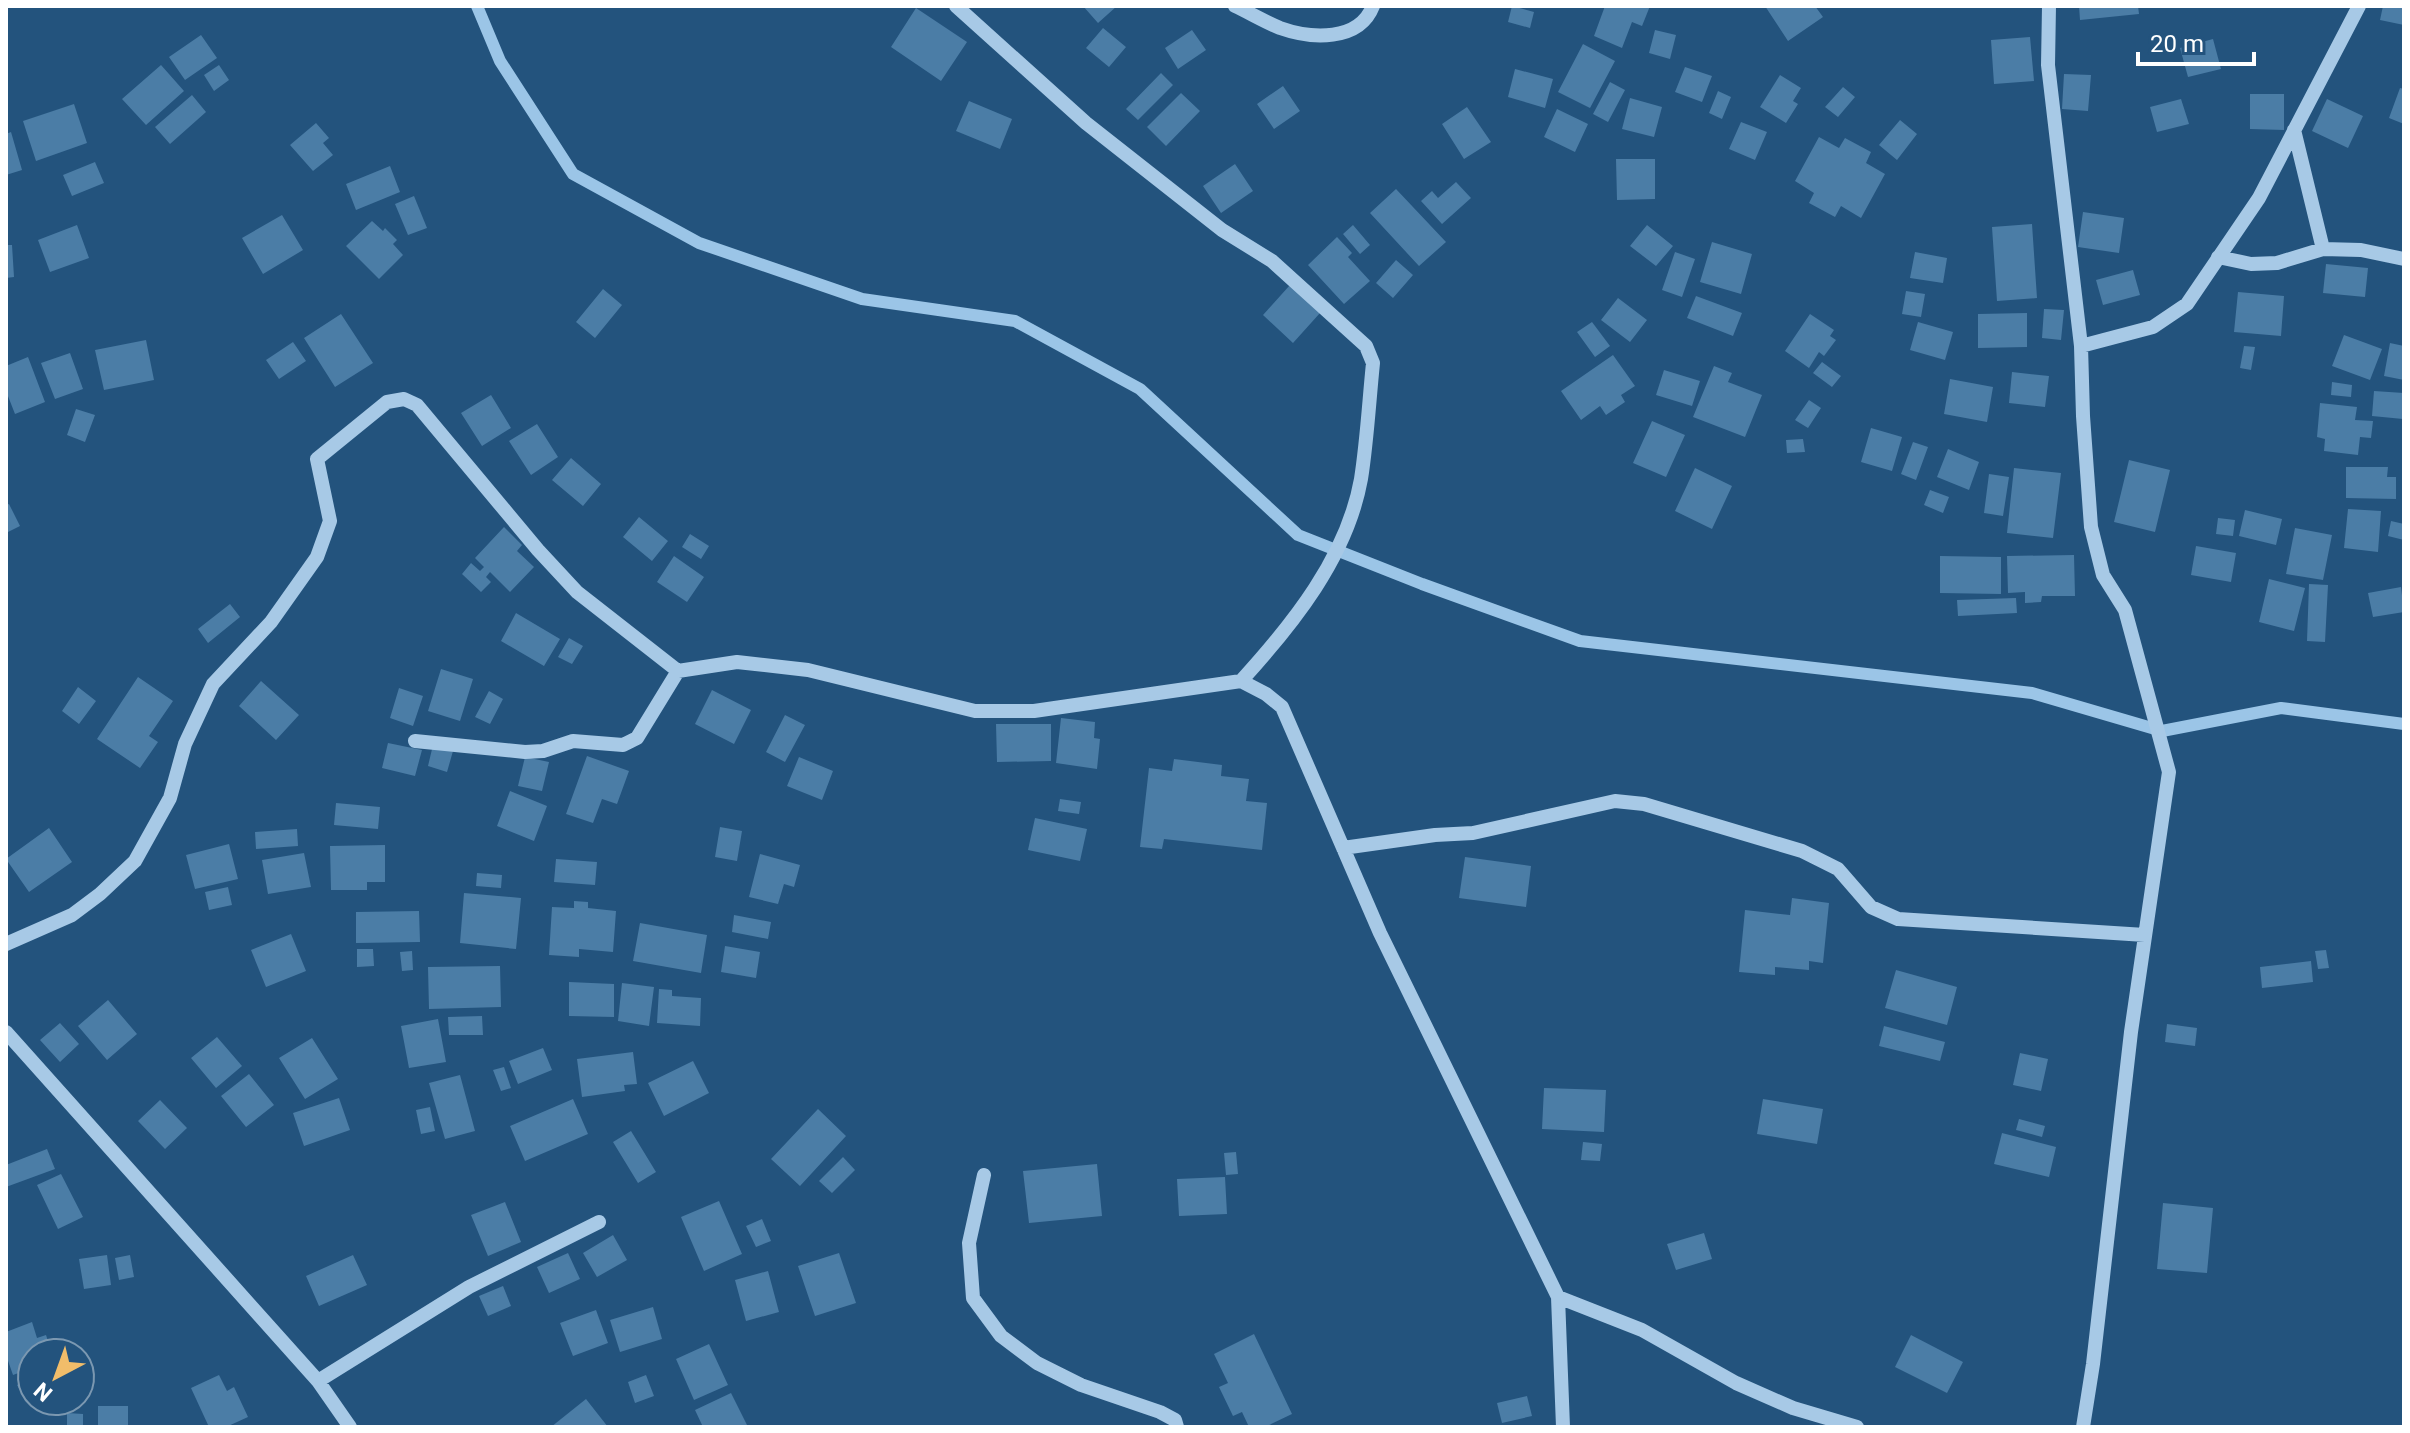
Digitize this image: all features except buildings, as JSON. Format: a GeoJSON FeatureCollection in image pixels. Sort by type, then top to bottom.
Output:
{"type":"FeatureCollection","features":[{"type":"Feature","properties":{"kind":"street"},"geometry":{"type":"LineString","coordinates":[[956,6],[1086,123],[1222,230],[1272,261],[1348,329],[1371,355],[1373,363],[1361,481],[1346,530],[1324,576],[1241,681]]}},
{"type":"Feature","properties":{"kind":"street"},"geometry":{"type":"LineString","coordinates":[[1235,6],[1281,29],[1321,36],[1356,29],[1373,6]]}},
{"type":"Feature","properties":{"kind":"street"},"geometry":{"type":"LineString","coordinates":[[2049,6],[2048,65],[2081,346],[2091,527],[2103,575],[2125,610],[2169,772],[2131,1032],[2083,1427]]}},
{"type":"Feature","properties":{"kind":"street"},"geometry":{"type":"LineString","coordinates":[[2081,346],[2153,327],[2187,304],[2259,198],[2359,6]]}},
{"type":"Feature","properties":{"kind":"street"},"geometry":{"type":"LineString","coordinates":[[2294,130],[2323,249]]}},
{"type":"Feature","properties":{"kind":"street"},"geometry":{"type":"LineString","coordinates":[[2218,257],[2251,264],[2277,263],[2323,249],[2361,250],[2404,259]]}},
{"type":"Feature","properties":{"kind":"street"},"geometry":{"type":"LineString","coordinates":[[6,944],[72,915],[135,861],[170,798],[185,744],[213,684],[271,622],[317,557],[330,521],[317,459],[387,402],[404,399],[417,405],[577,592],[678,671],[737,662],[808,670],[975,711],[1034,711],[1241,681],[1266,694],[1282,707],[1418,1012],[1558,1297],[1563,1427]]}},
{"type":"Feature","properties":{"kind":"street"},"geometry":{"type":"LineString","coordinates":[[415,741],[525,752],[543,751],[573,741],[623,745],[637,738],[678,671]]}},
{"type":"Feature","properties":{"kind":"street"},"geometry":{"type":"LineString","coordinates":[[1343,848],[1473,833],[1615,801],[1644,804],[1802,851],[1838,869],[1871,907],[1898,919],[2145,935]]}},
{"type":"Feature","properties":{"kind":"street"},"geometry":{"type":"LineString","coordinates":[[6,1032],[318,1381],[343,1425]]}},
{"type":"Feature","properties":{"kind":"street"},"geometry":{"type":"LineString","coordinates":[[984,1175],[969,1243],[973,1298],[1001,1336],[1048,1369],[1114,1398],[1160,1412],[1175,1420],[1177,1427]]}},
{"type":"Feature","properties":{"kind":"street"},"geometry":{"type":"LineString","coordinates":[[318,1381],[469,1287],[599,1222]]}},
{"type":"Feature","properties":{"kind":"street"},"geometry":{"type":"LineString","coordinates":[[1558,1297],[1642,1330],[1765,1396],[1793,1408],[1857,1427]]}},
{"type":"Feature","properties":{"kind":"waterway"},"geometry":{"type":"LineString","coordinates":[[477,6],[500,61],[573,174],[699,243],[862,299],[1015,321],[1140,389],[1298,535],[1422,584],[1580,641],[2032,693],[2162,731],[2281,708],[2404,724]]}}]}
